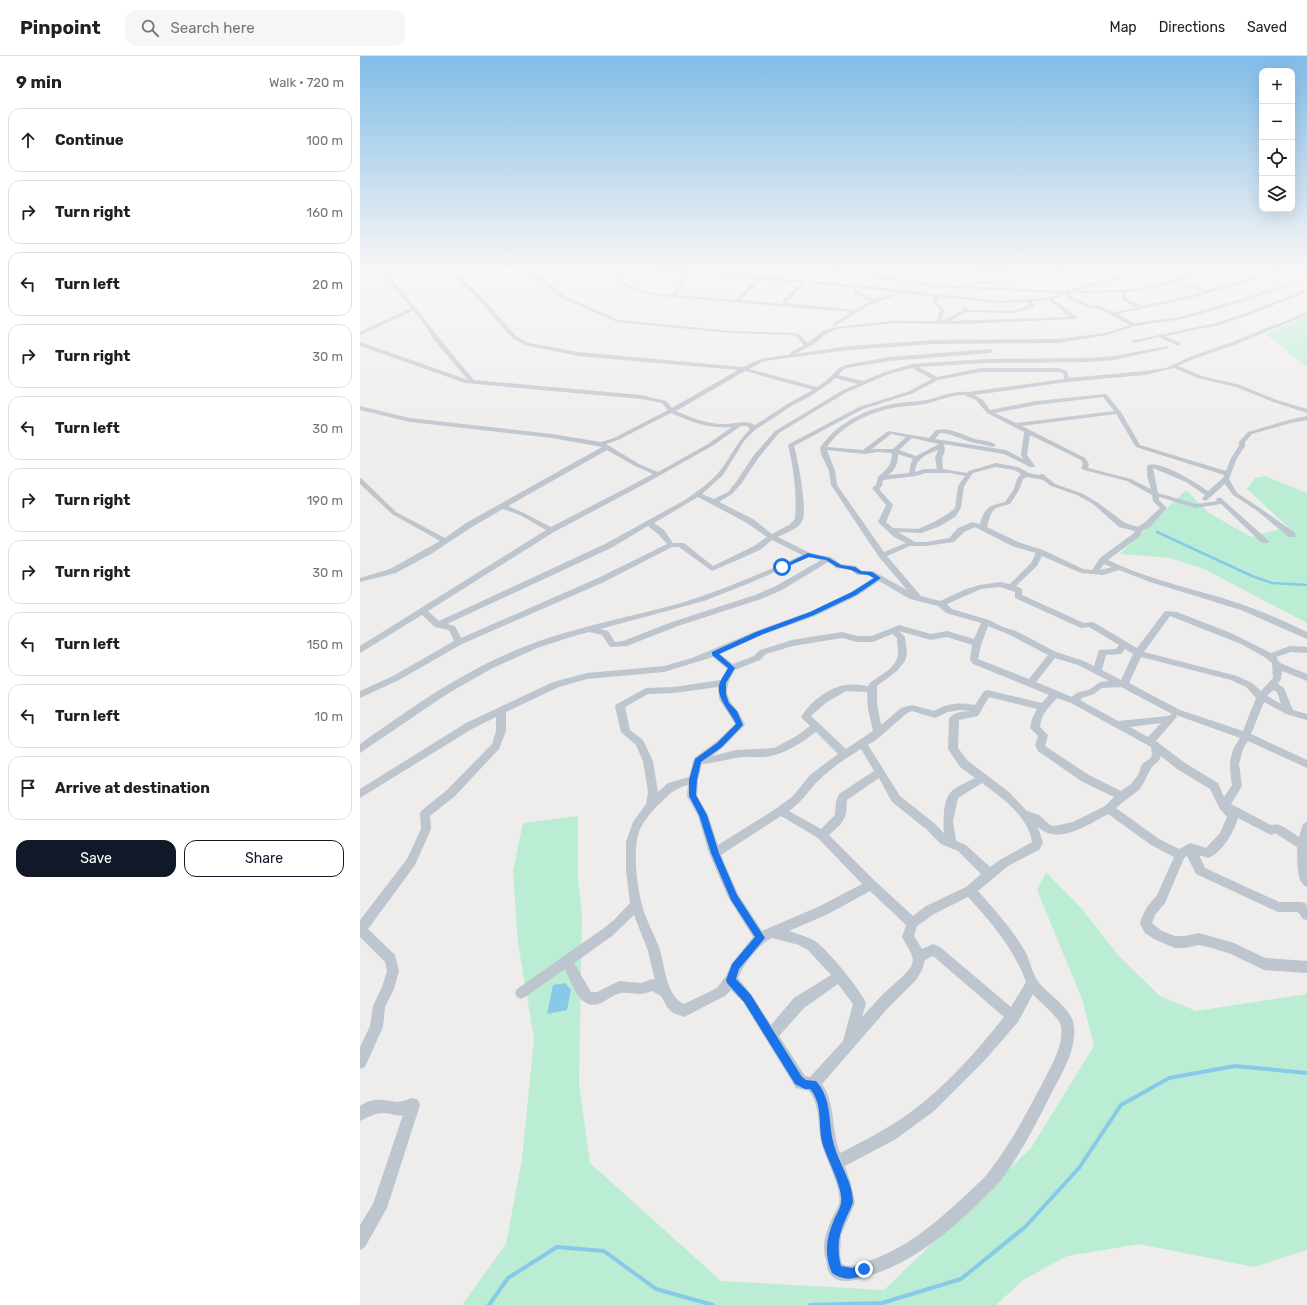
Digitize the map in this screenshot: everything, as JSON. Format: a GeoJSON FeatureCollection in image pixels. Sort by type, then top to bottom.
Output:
{"type":"FeatureCollection","features":[{"type":"Feature","properties":{"kind":"street"},"geometry":{"type":"LineString","coordinates":[[360,334],[379,326]]}},
{"type":"Feature","properties":{"kind":"street"},"geometry":{"type":"LineString","coordinates":[[428,326],[436,339],[473,382]]}},
{"type":"Feature","properties":{"kind":"street"},"geometry":{"type":"LineString","coordinates":[[505,326],[514,337],[527,344],[578,354],[744,368],[817,389]]}},
{"type":"Feature","properties":{"kind":"street"},"geometry":{"type":"LineString","coordinates":[[669,326],[737,333],[792,334],[799,336],[806,345]]}},
{"type":"Feature","properties":{"kind":"street"},"geometry":{"type":"LineString","coordinates":[[790,355],[834,327],[841,326]]}},
{"type":"Feature","properties":{"kind":"street"},"geometry":{"type":"LineString","coordinates":[[360,580],[393,571],[428,552],[444,540],[616,438],[671,411],[744,368],[763,360],[790,355],[849,348],[934,342],[1074,339],[1107,334],[1130,326]]}},
{"type":"Feature","properties":{"kind":"street"},"geometry":{"type":"LineString","coordinates":[[1134,341],[1206,326]]}},
{"type":"Feature","properties":{"kind":"street"},"geometry":{"type":"LineString","coordinates":[[918,598],[882,555],[834,485],[832,471],[824,454],[823,448],[832,436],[843,428],[872,412],[891,406],[933,400],[946,395],[966,394],[1067,380],[1145,373],[1167,369],[1194,357],[1232,344],[1275,326]]}},
{"type":"Feature","properties":{"kind":"street"},"geometry":{"type":"LineString","coordinates":[[1160,336],[1178,344]]}},
{"type":"Feature","properties":{"kind":"street"},"geometry":{"type":"LineString","coordinates":[[983,341],[987,343],[990,351],[1000,359],[999,360]]}},
{"type":"Feature","properties":{"kind":"street"},"geometry":{"type":"LineString","coordinates":[[954,342],[964,353]]}},
{"type":"Feature","properties":{"kind":"street"},"geometry":{"type":"LineString","coordinates":[[360,344],[401,360],[465,381],[641,397],[664,402],[671,411],[696,422],[721,426],[748,424],[752,426],[753,429]]}},
{"type":"Feature","properties":{"kind":"street"},"geometry":{"type":"LineString","coordinates":[[873,347],[880,354],[905,367]]}},
{"type":"Feature","properties":{"kind":"street"},"geometry":{"type":"LineString","coordinates":[[714,502],[730,493],[740,483],[756,456],[777,432],[796,422],[818,406],[862,383],[905,367],[999,360],[1088,360],[1139,354],[1166,347]]}},
{"type":"Feature","properties":{"kind":"street"},"geometry":{"type":"LineString","coordinates":[[438,624],[608,546],[698,494],[720,474],[742,440],[753,429],[817,389],[846,367],[892,359],[990,351]]}},
{"type":"Feature","properties":{"kind":"street"},"geometry":{"type":"LineString","coordinates":[[912,366],[936,379]]}},
{"type":"Feature","properties":{"kind":"street"},"geometry":{"type":"LineString","coordinates":[[1174,366],[1200,377],[1238,386],[1307,412]]}},
{"type":"Feature","properties":{"kind":"street"},"geometry":{"type":"LineString","coordinates":[[360,695],[396,678],[459,642],[601,580],[671,545],[681,545],[712,569],[757,548],[772,537],[792,527],[799,520],[800,515],[796,464],[791,447],[793,443],[861,408],[909,393],[936,379],[976,371],[1059,370],[1065,372],[1067,380]]}},
{"type":"Feature","properties":{"kind":"street"},"geometry":{"type":"LineString","coordinates":[[834,376],[862,383]]}},
{"type":"Feature","properties":{"kind":"street"},"geometry":{"type":"LineString","coordinates":[[966,394],[980,400],[989,412],[1084,459],[1086,464],[1084,469],[1129,480],[1156,494],[1196,506],[1223,502]]}},
{"type":"Feature","properties":{"kind":"street"},"geometry":{"type":"LineString","coordinates":[[989,412],[1102,395],[1118,412],[1138,446],[1227,477]]}},
{"type":"Feature","properties":{"kind":"street"},"geometry":{"type":"LineString","coordinates":[[360,408],[410,420],[552,436],[604,446],[658,474]]}},
{"type":"Feature","properties":{"kind":"street"},"geometry":{"type":"LineString","coordinates":[[1015,425],[1118,412]]}},
{"type":"Feature","properties":{"kind":"street"},"geometry":{"type":"LineString","coordinates":[[1203,506],[1210,493],[1227,477],[1232,467],[1234,458],[1242,446],[1242,442],[1250,433],[1290,421],[1307,418]]}},
{"type":"Feature","properties":{"kind":"street"},"geometry":{"type":"LineString","coordinates":[[360,650],[552,530],[658,474],[710,444],[740,424]]}},
{"type":"Feature","properties":{"kind":"street"},"geometry":{"type":"LineString","coordinates":[[931,440],[938,431],[942,430],[974,441],[991,444],[1032,466]]}},
{"type":"Feature","properties":{"kind":"street"},"geometry":{"type":"LineString","coordinates":[[1027,431],[1024,455],[1044,478],[1053,485],[1079,494],[1095,502],[1122,525],[1139,530]]}},
{"type":"Feature","properties":{"kind":"street"},"geometry":{"type":"LineString","coordinates":[[864,452],[889,432],[931,440],[940,445],[1006,452]]}},
{"type":"Feature","properties":{"kind":"street"},"geometry":{"type":"LineString","coordinates":[[911,436],[895,451],[895,461],[890,471],[880,478],[879,486],[875,488],[890,505],[882,522],[897,535],[914,544]]}},
{"type":"Feature","properties":{"kind":"street"},"geometry":{"type":"LineString","coordinates":[[912,474],[912,468],[917,458],[940,445]]}},
{"type":"Feature","properties":{"kind":"street"},"geometry":{"type":"LineString","coordinates":[[940,445],[943,450],[938,459],[941,466],[940,471]]}},
{"type":"Feature","properties":{"kind":"street"},"geometry":{"type":"LineString","coordinates":[[823,448],[864,452],[878,450],[895,451],[917,458]]}},
{"type":"Feature","properties":{"kind":"street"},"geometry":{"type":"LineString","coordinates":[[893,530],[919,531],[952,515],[958,508],[961,486],[971,472],[996,465],[1018,469],[1027,475],[1044,478]]}},
{"type":"Feature","properties":{"kind":"street"},"geometry":{"type":"LineString","coordinates":[[1094,573],[1102,560],[1137,534],[1139,530],[1148,524],[1164,508],[1156,501],[1156,494],[1150,475],[1150,466],[1187,479],[1200,487],[1202,491],[1210,493],[1223,502],[1265,541]]}},
{"type":"Feature","properties":{"kind":"street"},"geometry":{"type":"LineString","coordinates":[[880,478],[924,471],[950,471],[969,475]]}},
{"type":"Feature","properties":{"kind":"street"},"geometry":{"type":"LineString","coordinates":[[983,528],[987,513],[995,505],[1008,503],[1012,495],[1017,490],[1020,478],[1027,475]]}},
{"type":"Feature","properties":{"kind":"street"},"geometry":{"type":"LineString","coordinates":[[1227,477],[1229,486],[1235,494],[1258,509],[1292,535]]}},
{"type":"Feature","properties":{"kind":"street"},"geometry":{"type":"LineString","coordinates":[[360,480],[394,513],[444,540]]}},
{"type":"Feature","properties":{"kind":"street"},"geometry":{"type":"LineString","coordinates":[[698,494],[750,521],[772,537],[808,555],[828,559],[839,566],[853,568],[860,573],[870,573],[918,598],[941,604],[949,611],[986,622],[1000,630],[1013,633],[1053,654],[1081,663],[1178,712],[1246,736],[1307,764]]}},
{"type":"Feature","properties":{"kind":"street"},"geometry":{"type":"LineString","coordinates":[[502,506],[552,530]]}},
{"type":"Feature","properties":{"kind":"street"},"geometry":{"type":"LineString","coordinates":[[649,523],[661,532],[671,545]]}},
{"type":"Feature","properties":{"kind":"street"},"geometry":{"type":"LineString","coordinates":[[882,555],[904,546],[951,540],[961,530],[975,524],[1015,544],[1040,552],[1081,572],[1105,573],[1118,568]]}},
{"type":"Feature","properties":{"kind":"street"},"geometry":{"type":"LineString","coordinates":[[1012,586],[1034,564],[1040,552]]}},
{"type":"Feature","properties":{"kind":"street"},"geometry":{"type":"LineString","coordinates":[[360,749],[474,673],[532,646],[588,628],[686,604],[723,592],[808,555]]}},
{"type":"Feature","properties":{"kind":"street"},"geometry":{"type":"LineString","coordinates":[[588,628],[591,631],[605,633],[613,645],[624,644],[669,626],[758,597],[779,588],[828,559]]}},
{"type":"Feature","properties":{"kind":"street"},"geometry":{"type":"LineString","coordinates":[[1102,560],[1118,568],[1210,596],[1273,620],[1307,636]]}},
{"type":"Feature","properties":{"kind":"street"},"geometry":{"type":"LineString","coordinates":[[360,794],[469,726],[556,684],[588,676],[664,669],[714,653],[759,633],[812,614],[854,594],[878,578]]}},
{"type":"Feature","properties":{"kind":"street"},"geometry":{"type":"LineString","coordinates":[[941,604],[957,595],[976,589],[998,584],[1012,586],[1019,591],[1018,596],[1084,626],[1090,624],[1138,653],[1234,678],[1249,685],[1261,697],[1289,712],[1307,717]]}},
{"type":"Feature","properties":{"kind":"street"},"geometry":{"type":"LineString","coordinates":[[422,610],[438,624],[452,628],[459,642]]}},
{"type":"Feature","properties":{"kind":"street"},"geometry":{"type":"LineString","coordinates":[[1124,684],[1138,653],[1166,614],[1170,613],[1260,650],[1270,656],[1277,666],[1307,678]]}},
{"type":"Feature","properties":{"kind":"street"},"geometry":{"type":"LineString","coordinates":[[986,622],[976,643],[974,660],[976,662],[1074,701],[1152,744],[1182,766],[1214,786],[1224,806],[1233,816],[1231,825],[1223,838],[1208,853],[1184,852],[1155,842],[1109,809]]}},
{"type":"Feature","properties":{"kind":"street"},"geometry":{"type":"LineString","coordinates":[[760,938],[734,897],[715,853],[703,815],[692,796],[693,780],[698,761],[719,745],[740,725],[734,712],[726,704],[723,694],[723,683],[732,668],[757,658],[763,652],[792,643],[842,635],[866,640],[878,638],[901,628],[931,637],[947,634],[976,643]]}},
{"type":"Feature","properties":{"kind":"street"},"geometry":{"type":"LineString","coordinates":[[878,732],[873,708],[872,689],[873,685],[895,668],[900,661],[902,655],[901,637],[894,631]]}},
{"type":"Feature","properties":{"kind":"street"},"geometry":{"type":"LineString","coordinates":[[1098,671],[1102,652],[1118,652],[1124,644]]}},
{"type":"Feature","properties":{"kind":"street"},"geometry":{"type":"LineString","coordinates":[[1270,656],[1290,649],[1307,650]]}},
{"type":"Feature","properties":{"kind":"street"},"geometry":{"type":"LineString","coordinates":[[714,653],[732,668]]}},
{"type":"Feature","properties":{"kind":"street"},"geometry":{"type":"LineString","coordinates":[[1031,683],[1053,654]]}},
{"type":"Feature","properties":{"kind":"street"},"geometry":{"type":"LineString","coordinates":[[1224,806],[1237,786],[1234,764],[1238,748],[1246,736],[1261,697],[1274,682],[1277,666]]}},
{"type":"Feature","properties":{"kind":"street"},"geometry":{"type":"LineString","coordinates":[[1274,682],[1281,690],[1289,712]]}},
{"type":"Feature","properties":{"kind":"street"},"geometry":{"type":"LineString","coordinates":[[651,804],[653,792],[648,761],[640,743],[626,732],[620,706],[646,691],[674,690],[723,683]]}},
{"type":"Feature","properties":{"kind":"street"},"geometry":{"type":"LineString","coordinates":[[1074,701],[1079,695],[1091,692],[1100,685],[1124,684]]}},
{"type":"Feature","properties":{"kind":"street"},"geometry":{"type":"LineString","coordinates":[[845,754],[834,742],[807,720],[807,714],[831,695],[846,688],[872,689]]}},
{"type":"Feature","properties":{"kind":"street"},"geometry":{"type":"LineString","coordinates":[[731,980],[747,998],[798,1080],[805,1084],[813,1084],[848,1045],[884,1001],[908,981],[918,965],[919,956],[908,937],[912,922],[930,910],[970,891],[989,874],[1004,864],[1038,846],[1032,825],[1023,813],[1005,795],[964,764],[953,749],[954,719],[957,716],[975,714],[986,694],[989,693],[1044,707]]}},
{"type":"Feature","properties":{"kind":"street"},"geometry":{"type":"LineString","coordinates":[[1056,693],[1037,715],[1035,722],[1035,728],[1043,735],[1040,745],[1041,748],[1085,778],[1122,796]]}},
{"type":"Feature","properties":{"kind":"street"},"geometry":{"type":"LineString","coordinates":[[715,853],[781,811],[797,799],[814,778],[845,754],[863,744],[904,710],[912,708],[935,715],[942,710],[954,707],[971,707],[978,710]]}},
{"type":"Feature","properties":{"kind":"street"},"geometry":{"type":"LineString","coordinates":[[360,1062],[376,1027],[379,1006],[388,989],[393,971],[391,959],[362,930],[362,927],[411,862],[426,829],[425,814],[451,793],[496,746],[501,731],[501,711]]}},
{"type":"Feature","properties":{"kind":"street"},"geometry":{"type":"LineString","coordinates":[[1152,744],[1170,719],[1178,712]]}},
{"type":"Feature","properties":{"kind":"street"},"geometry":{"type":"LineString","coordinates":[[1116,724],[1137,724],[1170,719]]}},
{"type":"Feature","properties":{"kind":"street"},"geometry":{"type":"LineString","coordinates":[[698,761],[719,759],[736,754],[766,753],[776,751],[798,740],[816,728]]}},
{"type":"Feature","properties":{"kind":"street"},"geometry":{"type":"LineString","coordinates":[[863,744],[892,790],[896,799],[951,844],[962,848],[989,874]]}},
{"type":"Feature","properties":{"kind":"street"},"geometry":{"type":"LineString","coordinates":[[1023,813],[1035,818],[1046,828],[1055,831],[1075,826],[1109,809],[1135,786],[1142,777],[1146,767],[1155,760],[1156,754],[1152,744]]}},
{"type":"Feature","properties":{"kind":"street"},"geometry":{"type":"LineString","coordinates":[[822,835],[831,828],[838,819],[840,813],[840,801],[843,797],[880,772]]}},
{"type":"Feature","properties":{"kind":"street"},"geometry":{"type":"LineString","coordinates":[[951,844],[948,821],[952,798],[954,795],[972,786],[982,778]]}},
{"type":"Feature","properties":{"kind":"street"},"geometry":{"type":"LineString","coordinates":[[693,780],[672,786],[651,804],[633,836],[632,881],[636,905],[654,951],[665,991],[677,1008],[684,1011],[721,992],[731,980],[736,967],[760,938],[824,910],[871,885]]}},
{"type":"Feature","properties":{"kind":"street"},"geometry":{"type":"LineString","coordinates":[[1224,806],[1271,830],[1276,828],[1302,845]]}},
{"type":"Feature","properties":{"kind":"street"},"geometry":{"type":"LineString","coordinates":[[781,811],[822,835],[871,885],[912,922]]}},
{"type":"Feature","properties":{"kind":"street"},"geometry":{"type":"LineString","coordinates":[[1307,827],[1302,845],[1305,879],[1307,882]]}},
{"type":"Feature","properties":{"kind":"street"},"geometry":{"type":"LineString","coordinates":[[1184,852],[1199,866],[1200,872],[1278,907],[1301,907],[1307,915]]}},
{"type":"Feature","properties":{"kind":"street"},"geometry":{"type":"LineString","coordinates":[[1184,852],[1161,899],[1151,911],[1147,919],[1146,924],[1149,929],[1158,935],[1175,942],[1185,942],[1199,939],[1212,942],[1234,949],[1264,964],[1307,967]]}},
{"type":"Feature","properties":{"kind":"street"},"geometry":{"type":"LineString","coordinates":[[813,1084],[819,1092],[824,1107],[828,1142],[844,1184],[847,1203],[833,1234],[832,1241],[832,1255],[836,1269],[840,1272],[852,1274],[875,1267],[934,1234],[995,1176],[1008,1157],[1041,1100],[1060,1060],[1067,1035],[1066,1023],[1061,1014],[1045,999],[1032,983],[1023,960],[1004,929],[970,891]]}},
{"type":"Feature","properties":{"kind":"street"},"geometry":{"type":"LineString","coordinates":[[521,992],[618,924],[636,905]]}},
{"type":"Feature","properties":{"kind":"street"},"geometry":{"type":"LineString","coordinates":[[772,933],[801,940],[812,946],[840,976],[860,1003],[848,1045]]}},
{"type":"Feature","properties":{"kind":"street"},"geometry":{"type":"LineString","coordinates":[[919,956],[933,950],[962,972],[1012,1017]]}},
{"type":"Feature","properties":{"kind":"street"},"geometry":{"type":"LineString","coordinates":[[567,961],[584,995],[588,998],[598,998],[619,987],[641,989],[652,985],[665,991]]}},
{"type":"Feature","properties":{"kind":"street"},"geometry":{"type":"LineString","coordinates":[[771,1035],[799,1003],[840,976]]}},
{"type":"Feature","properties":{"kind":"street"},"geometry":{"type":"LineString","coordinates":[[835,1163],[872,1145],[911,1121],[928,1108],[980,1055],[1012,1017],[1025,999],[1032,983]]}},
{"type":"Feature","properties":{"kind":"street"},"geometry":{"type":"LineString","coordinates":[[360,1114],[370,1107],[385,1106],[399,1109],[413,1105],[379,1208],[360,1242]]}},
{"type":"Feature","properties":{"kind":"green space"},"geometry":{"type":"Polygon","coordinates":[[[1284,326],[1307,326],[1307,366],[1305,366],[1266,334],[1284,326]]]}},
{"type":"Feature","properties":{"kind":"green space"},"geometry":{"type":"Polygon","coordinates":[[[1265,476],[1307,493],[1307,623],[1204,569],[1170,558],[1120,554],[1186,490],[1209,513],[1251,537],[1288,527],[1247,489],[1255,478],[1265,476]]]}},
{"type":"Feature","properties":{"kind":"green space"},"geometry":{"type":"Polygon","coordinates":[[[578,816],[578,880],[582,914],[579,1084],[590,1163],[721,1281],[884,1290],[1031,1148],[1094,1046],[1082,999],[1037,890],[1046,872],[1081,908],[1118,955],[1160,996],[1196,1011],[1307,994],[1307,1250],[1254,1267],[1139,1244],[1067,1256],[1023,1280],[996,1305],[462,1305],[506,1244],[522,1159],[534,1039],[518,943],[513,871],[523,823],[578,816]]]}},
{"type":"Feature","properties":{"kind":"water"},"geometry":{"type":"Polygon","coordinates":[[[565,983],[571,990],[567,1010],[547,1014],[553,985],[565,983]]]}},
{"type":"Feature","properties":{"kind":"waterway"},"geometry":{"type":"LineString","coordinates":[[1157,532],[1252,576],[1272,583],[1307,585]]}},
{"type":"Feature","properties":{"kind":"waterway"},"geometry":{"type":"LineString","coordinates":[[810,1305],[882,1303],[961,1279],[1025,1227],[1079,1168],[1121,1105],[1169,1078],[1235,1066],[1307,1073]]}},
{"type":"Feature","properties":{"kind":"waterway"},"geometry":{"type":"LineString","coordinates":[[489,1305],[508,1278],[557,1247],[604,1251],[656,1289],[713,1305]]}},
{"type":"Feature","properties":{"kind":"route"},"geometry":{"type":"LineString","coordinates":[[782,567],[808,555],[828,559],[839,566],[853,568],[860,573],[870,573],[878,578],[854,594],[812,614],[759,633],[714,653],[732,668],[723,683],[723,694],[726,704],[738,717],[740,725],[719,745],[706,753],[698,761],[693,780],[692,796],[703,815],[715,853],[734,897],[760,938],[736,967],[731,980],[747,998],[798,1080],[801,1083],[813,1084],[819,1092],[824,1107],[828,1142],[844,1184],[847,1203],[833,1234],[832,1255],[836,1269],[840,1272],[852,1274],[864,1269]]}}]}
